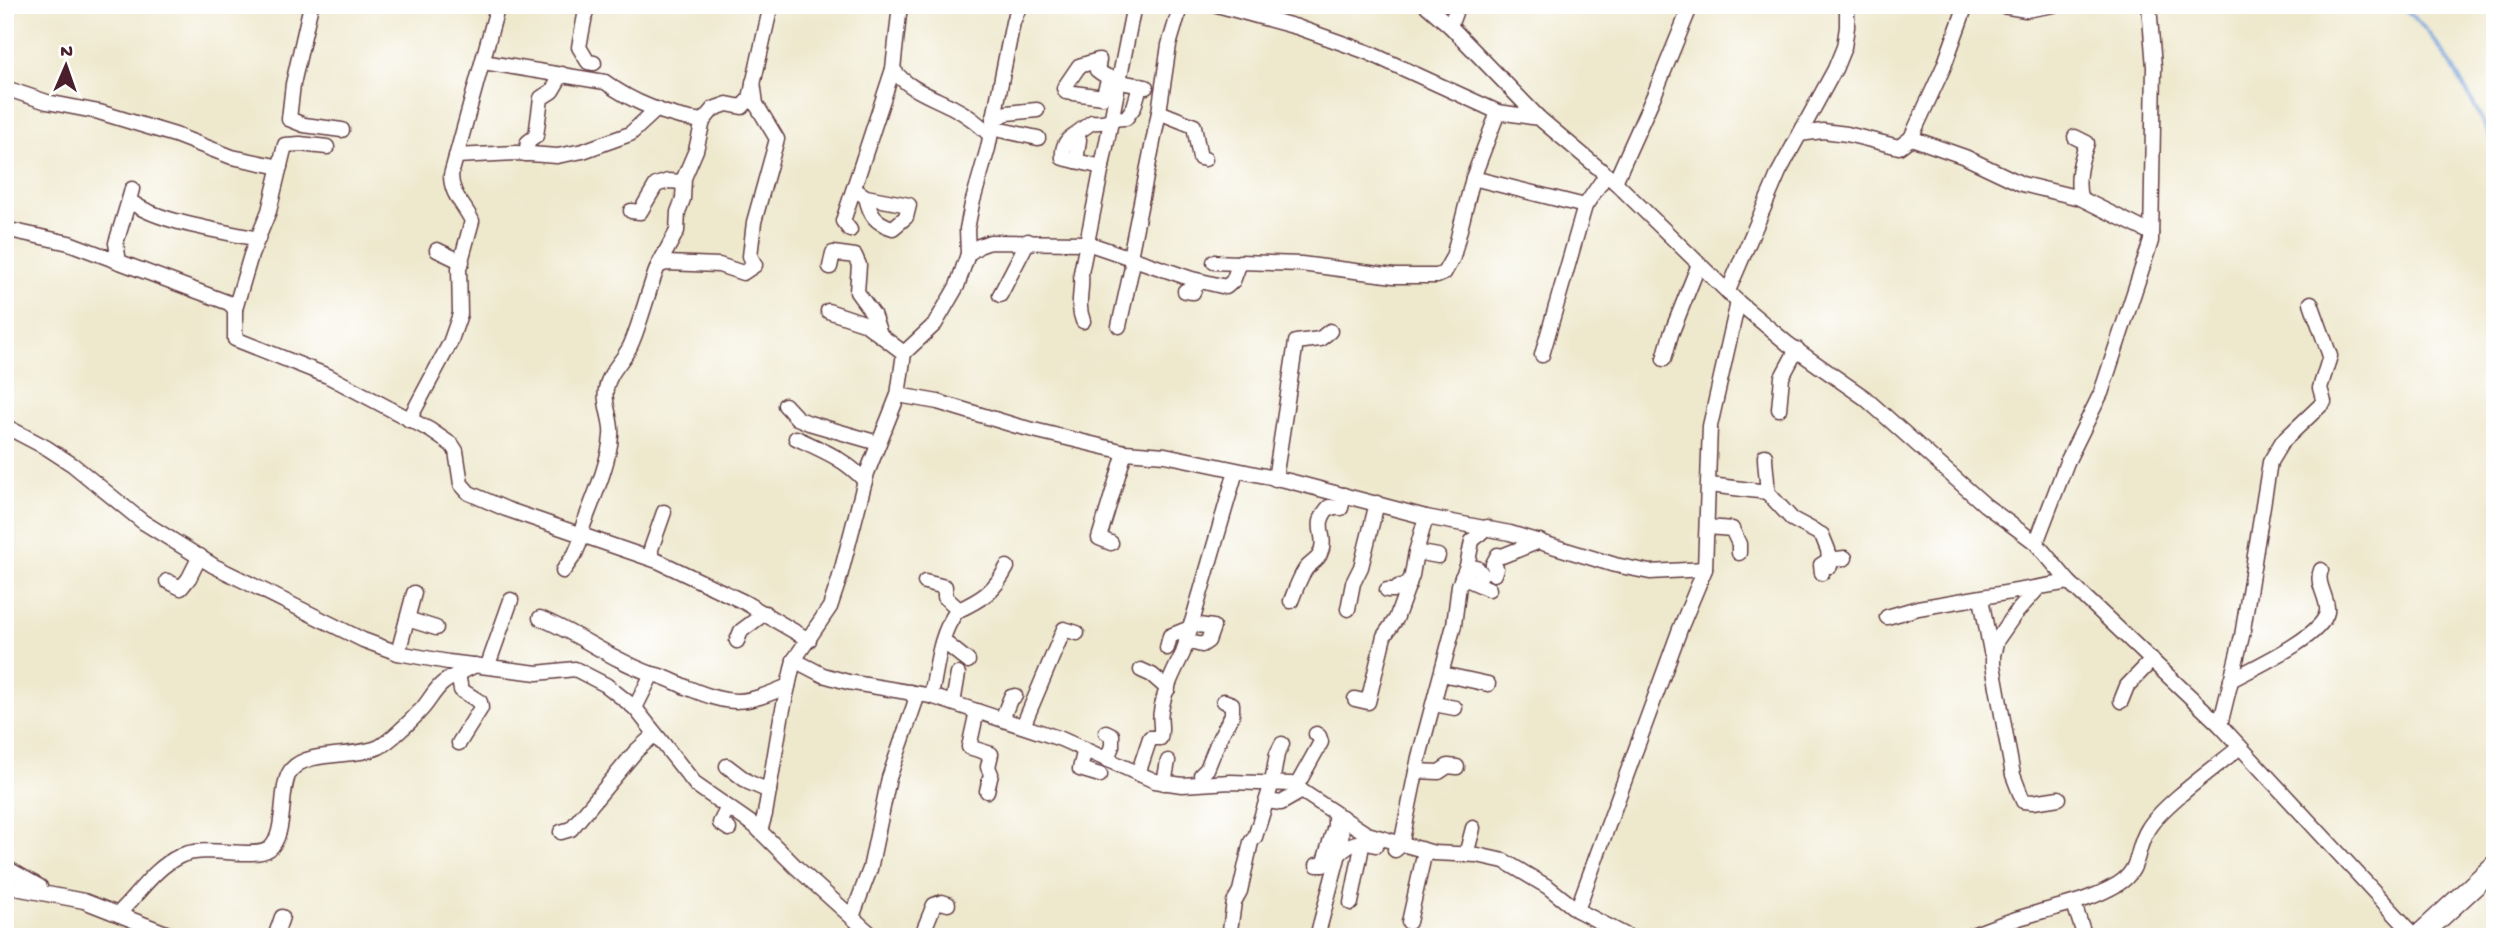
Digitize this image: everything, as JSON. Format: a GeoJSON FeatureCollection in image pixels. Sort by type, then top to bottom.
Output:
{"type":"FeatureCollection","features":[{"type":"Feature","properties":{"kind":"highway"},"geometry":{"type":"LineString","coordinates":[[2417,937],[2495,866]]}},
{"type":"Feature","properties":{"kind":"street"},"geometry":{"type":"LineString","coordinates":[[310,5],[293,84],[289,119],[304,125],[342,130]]}},
{"type":"Feature","properties":{"kind":"street"},"geometry":{"type":"LineString","coordinates":[[409,420],[450,342],[460,314],[458,275],[472,221],[466,207],[452,191],[451,175],[498,5]]}},
{"type":"Feature","properties":{"kind":"street"},"geometry":{"type":"LineString","coordinates":[[587,5],[579,47],[588,62],[594,63]]}},
{"type":"Feature","properties":{"kind":"street"},"geometry":{"type":"LineString","coordinates":[[563,571],[575,554],[608,454],[611,435],[605,402],[606,386],[615,367],[632,343],[659,266],[677,231],[683,182],[703,121],[713,109],[726,104],[741,107],[750,97],[771,5]]}},
{"type":"Feature","properties":{"kind":"street"},"geometry":{"type":"LineString","coordinates":[[850,230],[843,221],[860,193],[892,69],[901,5]]}},
{"type":"Feature","properties":{"kind":"street"},"geometry":{"type":"LineString","coordinates":[[760,831],[794,660],[833,598],[865,481],[898,395],[904,353],[935,324],[957,286],[968,254],[967,229],[972,204],[992,127],[1013,22],[1020,5]]}},
{"type":"Feature","properties":{"kind":"street"},"geometry":{"type":"LineString","coordinates":[[1083,321],[1078,308],[1087,243],[1112,117],[1114,78],[1134,5]]}},
{"type":"Feature","properties":{"kind":"street"},"geometry":{"type":"LineString","coordinates":[[1119,326],[1132,267],[1130,257],[1159,112],[1169,45],[1181,5]]}},
{"type":"Feature","properties":{"kind":"street"},"geometry":{"type":"LineString","coordinates":[[1217,5],[1297,27],[1367,52],[1498,112],[1538,118]]}},
{"type":"Feature","properties":{"kind":"street"},"geometry":{"type":"LineString","coordinates":[[1426,5],[1450,26],[1538,118],[1610,178],[1738,302],[1865,398],[1985,505],[2036,543],[2069,582],[2220,725],[2417,937]]}},
{"type":"Feature","properties":{"kind":"street"},"geometry":{"type":"LineString","coordinates":[[1450,26],[1458,5]]}},
{"type":"Feature","properties":{"kind":"street"},"geometry":{"type":"LineString","coordinates":[[1542,355],[1585,206],[1610,178],[1655,93],[1691,5]]}},
{"type":"Feature","properties":{"kind":"street"},"geometry":{"type":"LineString","coordinates":[[1728,291],[1779,172],[1835,69],[1844,47],[1847,5]]}},
{"type":"Feature","properties":{"kind":"street"},"geometry":{"type":"LineString","coordinates":[[1799,134],[1823,131],[1847,134],[1899,147],[1911,138],[1944,66],[1966,5]]}},
{"type":"Feature","properties":{"kind":"street"},"geometry":{"type":"LineString","coordinates":[[1997,5],[2026,10],[2054,5]]}},
{"type":"Feature","properties":{"kind":"street"},"geometry":{"type":"LineString","coordinates":[[2036,543],[2067,462],[2101,393],[2144,267],[2151,233],[2154,67],[2149,5]]}},
{"type":"Feature","properties":{"kind":"street"},"geometry":{"type":"LineString","coordinates":[[483,62],[605,82],[620,93],[628,94],[682,119],[703,121]]}},
{"type":"Feature","properties":{"kind":"street"},"geometry":{"type":"LineString","coordinates":[[892,69],[909,86],[957,109],[978,123],[1038,138]]}},
{"type":"Feature","properties":{"kind":"street"},"geometry":{"type":"LineString","coordinates":[[526,154],[528,142],[536,136],[541,98],[552,91],[562,74]]}},
{"type":"Feature","properties":{"kind":"street"},"geometry":{"type":"LineString","coordinates":[[1102,167],[1076,161],[1079,140],[1073,136],[1092,122],[1102,123],[1112,117],[1126,118],[1131,114],[1143,86],[1114,78]]}},
{"type":"Feature","properties":{"kind":"street"},"geometry":{"type":"LineString","coordinates":[[659,266],[666,263],[719,265],[743,274],[755,265],[750,256],[754,222],[777,139],[756,104],[753,82]]}},
{"type":"Feature","properties":{"kind":"street"},"geometry":{"type":"LineString","coordinates":[[5,88],[47,102],[99,112],[175,135],[232,157],[280,167]]}},
{"type":"Feature","properties":{"kind":"street"},"geometry":{"type":"LineString","coordinates":[[456,156],[557,156],[583,151],[629,134],[657,109]]}},
{"type":"Feature","properties":{"kind":"street"},"geometry":{"type":"LineString","coordinates":[[992,127],[1007,113],[1037,110]]}},
{"type":"Feature","properties":{"kind":"street"},"geometry":{"type":"LineString","coordinates":[[1159,112],[1194,125],[1200,158],[1205,159]]}},
{"type":"Feature","properties":{"kind":"street"},"geometry":{"type":"LineString","coordinates":[[1214,262],[1301,264],[1394,276],[1437,276],[1444,273],[1452,257],[1473,178],[1498,112]]}},
{"type":"Feature","properties":{"kind":"street"},"geometry":{"type":"LineString","coordinates":[[2075,137],[2087,143],[2077,183],[2080,198]]}},
{"type":"Feature","properties":{"kind":"street"},"geometry":{"type":"LineString","coordinates":[[1911,138],[1965,157],[2022,184],[2080,198],[2151,233]]}},
{"type":"Feature","properties":{"kind":"street"},"geometry":{"type":"LineString","coordinates":[[327,147],[285,145],[270,211],[257,239],[235,309],[234,339],[300,364],[452,445],[456,451],[461,484],[469,493],[506,509],[651,558],[765,614],[809,640]]}},
{"type":"Feature","properties":{"kind":"street"},"geometry":{"type":"LineString","coordinates":[[1473,178],[1585,206]]}},
{"type":"Feature","properties":{"kind":"street"},"geometry":{"type":"LineString","coordinates":[[631,211],[640,212],[656,185],[668,181],[683,182]]}},
{"type":"Feature","properties":{"kind":"street"},"geometry":{"type":"LineString","coordinates":[[120,262],[116,243],[131,194],[139,208],[164,217],[257,239]]}},
{"type":"Feature","properties":{"kind":"street"},"geometry":{"type":"LineString","coordinates":[[5,229],[69,243],[209,294],[229,303],[235,309]]}},
{"type":"Feature","properties":{"kind":"street"},"geometry":{"type":"LineString","coordinates":[[1000,295],[1028,241]]}},
{"type":"Feature","properties":{"kind":"street"},"geometry":{"type":"LineString","coordinates":[[968,254],[979,246],[990,243],[1087,243],[1198,281],[1226,287],[1233,281],[1238,263]]}},
{"type":"Feature","properties":{"kind":"street"},"geometry":{"type":"LineString","coordinates":[[437,250],[462,262]]}},
{"type":"Feature","properties":{"kind":"street"},"geometry":{"type":"LineString","coordinates":[[830,267],[834,253],[855,256],[859,265],[857,292],[873,314],[880,334]]}},
{"type":"Feature","properties":{"kind":"street"},"geometry":{"type":"LineString","coordinates":[[1664,359],[1699,264]]}},
{"type":"Feature","properties":{"kind":"street"},"geometry":{"type":"LineString","coordinates":[[1185,292],[1193,292],[1198,281]]}},
{"type":"Feature","properties":{"kind":"street"},"geometry":{"type":"LineString","coordinates":[[1577,909],[1679,629],[1705,569],[1710,426],[1738,302]]}},
{"type":"Feature","properties":{"kind":"street"},"geometry":{"type":"LineString","coordinates":[[2220,725],[2242,636],[2270,462],[2282,442],[2325,402],[2320,388],[2330,356],[2311,303]]}},
{"type":"Feature","properties":{"kind":"street"},"geometry":{"type":"LineString","coordinates":[[828,311],[864,323],[904,353]]}},
{"type":"Feature","properties":{"kind":"street"},"geometry":{"type":"LineString","coordinates":[[1275,479],[1296,342],[1320,339],[1330,331]]}},
{"type":"Feature","properties":{"kind":"street"},"geometry":{"type":"LineString","coordinates":[[1779,409],[1782,377],[1797,349]]}},
{"type":"Feature","properties":{"kind":"street"},"geometry":{"type":"LineString","coordinates":[[898,395],[938,402],[1017,426],[1125,452],[1165,455],[1344,495],[1426,517],[1490,528],[1615,565],[1650,572],[1705,569]]}},
{"type":"Feature","properties":{"kind":"street"},"geometry":{"type":"LineString","coordinates":[[785,405],[797,418],[809,423],[878,443]]}},
{"type":"Feature","properties":{"kind":"street"},"geometry":{"type":"LineString","coordinates":[[5,426],[73,465],[143,522],[282,602],[363,640],[398,653],[537,673],[575,669],[606,685],[635,708],[696,785],[760,831],[874,937]]}},
{"type":"Feature","properties":{"kind":"street"},"geometry":{"type":"LineString","coordinates":[[796,438],[828,452],[853,468],[865,481]]}},
{"type":"Feature","properties":{"kind":"street"},"geometry":{"type":"LineString","coordinates":[[1111,543],[1099,538],[1125,452]]}},
{"type":"Feature","properties":{"kind":"street"},"geometry":{"type":"LineString","coordinates":[[1765,456],[1767,492]]}},
{"type":"Feature","properties":{"kind":"street"},"geometry":{"type":"LineString","coordinates":[[1138,774],[1150,738],[1160,738],[1163,729],[1160,713],[1189,631],[1236,471]]}},
{"type":"Feature","properties":{"kind":"street"},"geometry":{"type":"LineString","coordinates":[[1710,485],[1767,492],[1791,519],[1822,535],[1827,566],[1845,558]]}},
{"type":"Feature","properties":{"kind":"street"},"geometry":{"type":"LineString","coordinates":[[1291,601],[1304,572],[1320,556],[1323,542],[1320,533],[1321,516],[1329,507],[1341,508],[1344,495]]}},
{"type":"Feature","properties":{"kind":"street"},"geometry":{"type":"LineString","coordinates":[[1348,609],[1377,503]]}},
{"type":"Feature","properties":{"kind":"street"},"geometry":{"type":"LineString","coordinates":[[651,558],[651,549],[664,512]]}},
{"type":"Feature","properties":{"kind":"street"},"geometry":{"type":"LineString","coordinates":[[1355,699],[1368,702],[1384,636],[1396,619],[1409,584],[1413,555],[1426,517]]}},
{"type":"Feature","properties":{"kind":"street"},"geometry":{"type":"LineString","coordinates":[[1708,527],[1732,528],[1739,544],[1739,553]]}},
{"type":"Feature","properties":{"kind":"street"},"geometry":{"type":"LineString","coordinates":[[1465,572],[1477,568],[1488,579],[1496,568],[1493,564],[1498,555],[1490,528]]}},
{"type":"Feature","properties":{"kind":"street"},"geometry":{"type":"LineString","coordinates":[[1401,845],[1416,771],[1443,674],[1472,541],[1490,528]]}},
{"type":"Feature","properties":{"kind":"street"},"geometry":{"type":"LineString","coordinates":[[1498,555],[1502,556],[1540,541]]}},
{"type":"Feature","properties":{"kind":"street"},"geometry":{"type":"LineString","coordinates":[[1413,555],[1438,556]]}},
{"type":"Feature","properties":{"kind":"street"},"geometry":{"type":"LineString","coordinates":[[167,581],[181,588],[200,556]]}},
{"type":"Feature","properties":{"kind":"street"},"geometry":{"type":"LineString","coordinates":[[931,696],[949,620],[957,611],[978,601],[994,589],[1007,567]]}},
{"type":"Feature","properties":{"kind":"street"},"geometry":{"type":"LineString","coordinates":[[2231,680],[2305,639],[2323,621],[2328,610],[2318,576],[2321,570]]}},
{"type":"Feature","properties":{"kind":"street"},"geometry":{"type":"LineString","coordinates":[[925,582],[945,587],[945,597],[957,611]]}},
{"type":"Feature","properties":{"kind":"street"},"geometry":{"type":"LineString","coordinates":[[1886,617],[1918,608],[2069,582]]}},
{"type":"Feature","properties":{"kind":"street"},"geometry":{"type":"LineString","coordinates":[[1387,590],[1395,590],[1409,584]]}},
{"type":"Feature","properties":{"kind":"street"},"geometry":{"type":"LineString","coordinates":[[1993,663],[1997,640],[2038,588]]}},
{"type":"Feature","properties":{"kind":"street"},"geometry":{"type":"LineString","coordinates":[[398,653],[414,593]]}},
{"type":"Feature","properties":{"kind":"street"},"geometry":{"type":"LineString","coordinates":[[1981,598],[2013,775],[2023,801],[2059,798]]}},
{"type":"Feature","properties":{"kind":"street"},"geometry":{"type":"LineString","coordinates":[[118,914],[155,873],[181,855],[210,850],[260,854],[272,847],[279,830],[289,771],[310,759],[379,747],[419,712],[443,683],[482,665],[511,600]]}},
{"type":"Feature","properties":{"kind":"street"},"geometry":{"type":"LineString","coordinates":[[737,641],[741,631],[765,614]]}},
{"type":"Feature","properties":{"kind":"street"},"geometry":{"type":"LineString","coordinates":[[540,618],[564,628],[629,666],[738,703],[788,686]]}},
{"type":"Feature","properties":{"kind":"street"},"geometry":{"type":"LineString","coordinates":[[407,619],[436,628]]}},
{"type":"Feature","properties":{"kind":"street"},"geometry":{"type":"LineString","coordinates":[[1023,726],[1065,629],[1077,634]]}},
{"type":"Feature","properties":{"kind":"street"},"geometry":{"type":"LineString","coordinates":[[1167,648],[1170,636],[1189,631]]}},
{"type":"Feature","properties":{"kind":"street"},"geometry":{"type":"LineString","coordinates":[[943,641],[968,661]]}},
{"type":"Feature","properties":{"kind":"street"},"geometry":{"type":"LineString","coordinates":[[794,660],[823,675],[931,696],[1002,719],[1085,749],[1164,783],[1182,785],[1202,780],[1291,784],[1339,815],[1364,838],[1425,851],[1504,861],[1548,887],[1577,909],[1623,935]]}},
{"type":"Feature","properties":{"kind":"street"},"geometry":{"type":"LineString","coordinates":[[2121,701],[2127,687],[2152,660]]}},
{"type":"Feature","properties":{"kind":"street"},"geometry":{"type":"LineString","coordinates":[[1141,670],[1152,675],[1168,689]]}},
{"type":"Feature","properties":{"kind":"street"},"geometry":{"type":"LineString","coordinates":[[458,674],[461,690],[480,702],[481,708],[459,743]]}},
{"type":"Feature","properties":{"kind":"street"},"geometry":{"type":"LineString","coordinates":[[635,708],[652,674]]}},
{"type":"Feature","properties":{"kind":"street"},"geometry":{"type":"LineString","coordinates":[[953,703],[958,674]]}},
{"type":"Feature","properties":{"kind":"street"},"geometry":{"type":"LineString","coordinates":[[1443,674],[1488,684]]}},
{"type":"Feature","properties":{"kind":"street"},"geometry":{"type":"LineString","coordinates":[[852,917],[870,869],[889,778],[916,699],[910,692]]}},
{"type":"Feature","properties":{"kind":"street"},"geometry":{"type":"LineString","coordinates":[[1002,719],[1011,697],[1015,696]]}},
{"type":"Feature","properties":{"kind":"street"},"geometry":{"type":"LineString","coordinates":[[1202,780],[1232,715],[1232,704],[1224,701]]}},
{"type":"Feature","properties":{"kind":"street"},"geometry":{"type":"LineString","coordinates":[[1434,705],[1455,708]]}},
{"type":"Feature","properties":{"kind":"street"},"geometry":{"type":"LineString","coordinates":[[977,711],[970,747],[990,754],[988,767],[991,774],[987,791]]}},
{"type":"Feature","properties":{"kind":"street"},"geometry":{"type":"LineString","coordinates":[[1106,732],[1113,738],[1107,759]]}},
{"type":"Feature","properties":{"kind":"street"},"geometry":{"type":"LineString","coordinates":[[561,832],[571,829],[636,751],[655,734]]}},
{"type":"Feature","properties":{"kind":"street"},"geometry":{"type":"LineString","coordinates":[[1267,801],[1281,803],[1299,789],[1321,742],[1320,736],[1316,734]]}},
{"type":"Feature","properties":{"kind":"street"},"geometry":{"type":"LineString","coordinates":[[1229,937],[1234,902],[1240,891],[1251,842],[1267,801],[1277,754],[1282,744]]}},
{"type":"Feature","properties":{"kind":"street"},"geometry":{"type":"LineString","coordinates":[[1966,937],[2033,914],[2074,904],[2119,883],[2131,873],[2138,861],[2144,837],[2154,820],[2240,747]]}},
{"type":"Feature","properties":{"kind":"street"},"geometry":{"type":"LineString","coordinates":[[1085,749],[1080,769],[1100,775]]}},
{"type":"Feature","properties":{"kind":"street"},"geometry":{"type":"LineString","coordinates":[[1201,751],[1202,780]]}},
{"type":"Feature","properties":{"kind":"street"},"geometry":{"type":"LineString","coordinates":[[1164,783],[1168,761]]}},
{"type":"Feature","properties":{"kind":"street"},"geometry":{"type":"LineString","coordinates":[[727,766],[748,782],[769,791]]}},
{"type":"Feature","properties":{"kind":"street"},"geometry":{"type":"LineString","coordinates":[[1416,771],[1439,772],[1448,766],[1457,767]]}},
{"type":"Feature","properties":{"kind":"street"},"geometry":{"type":"LineString","coordinates":[[728,807],[720,823],[730,830]]}},
{"type":"Feature","properties":{"kind":"street"},"geometry":{"type":"LineString","coordinates":[[1317,937],[1339,854],[1339,815]]}},
{"type":"Feature","properties":{"kind":"street"},"geometry":{"type":"LineString","coordinates":[[1317,865],[1324,865],[1339,815]]}},
{"type":"Feature","properties":{"kind":"street"},"geometry":{"type":"LineString","coordinates":[[1466,855],[1473,828]]}},
{"type":"Feature","properties":{"kind":"street"},"geometry":{"type":"LineString","coordinates":[[1339,854],[1349,844],[1364,838]]}},
{"type":"Feature","properties":{"kind":"street"},"geometry":{"type":"LineString","coordinates":[[1351,903],[1364,838]]}},
{"type":"Feature","properties":{"kind":"street"},"geometry":{"type":"LineString","coordinates":[[1409,922],[1425,851]]}},
{"type":"Feature","properties":{"kind":"street"},"geometry":{"type":"LineString","coordinates":[[5,867],[52,894]]}},
{"type":"Feature","properties":{"kind":"street"},"geometry":{"type":"LineString","coordinates":[[5,886],[84,901],[176,937]]}},
{"type":"Feature","properties":{"kind":"street"},"geometry":{"type":"LineString","coordinates":[[921,937],[934,905],[948,904]]}},
{"type":"Feature","properties":{"kind":"street"},"geometry":{"type":"LineString","coordinates":[[2074,904],[2085,937]]}},
{"type":"Feature","properties":{"kind":"street"},"geometry":{"type":"LineString","coordinates":[[275,937],[282,918]]}},
{"type":"Feature","properties":{"kind":"waterway"},"geometry":{"type":"LineString","coordinates":[[2399,5],[2429,34],[2442,51],[2495,146]]}}]}
